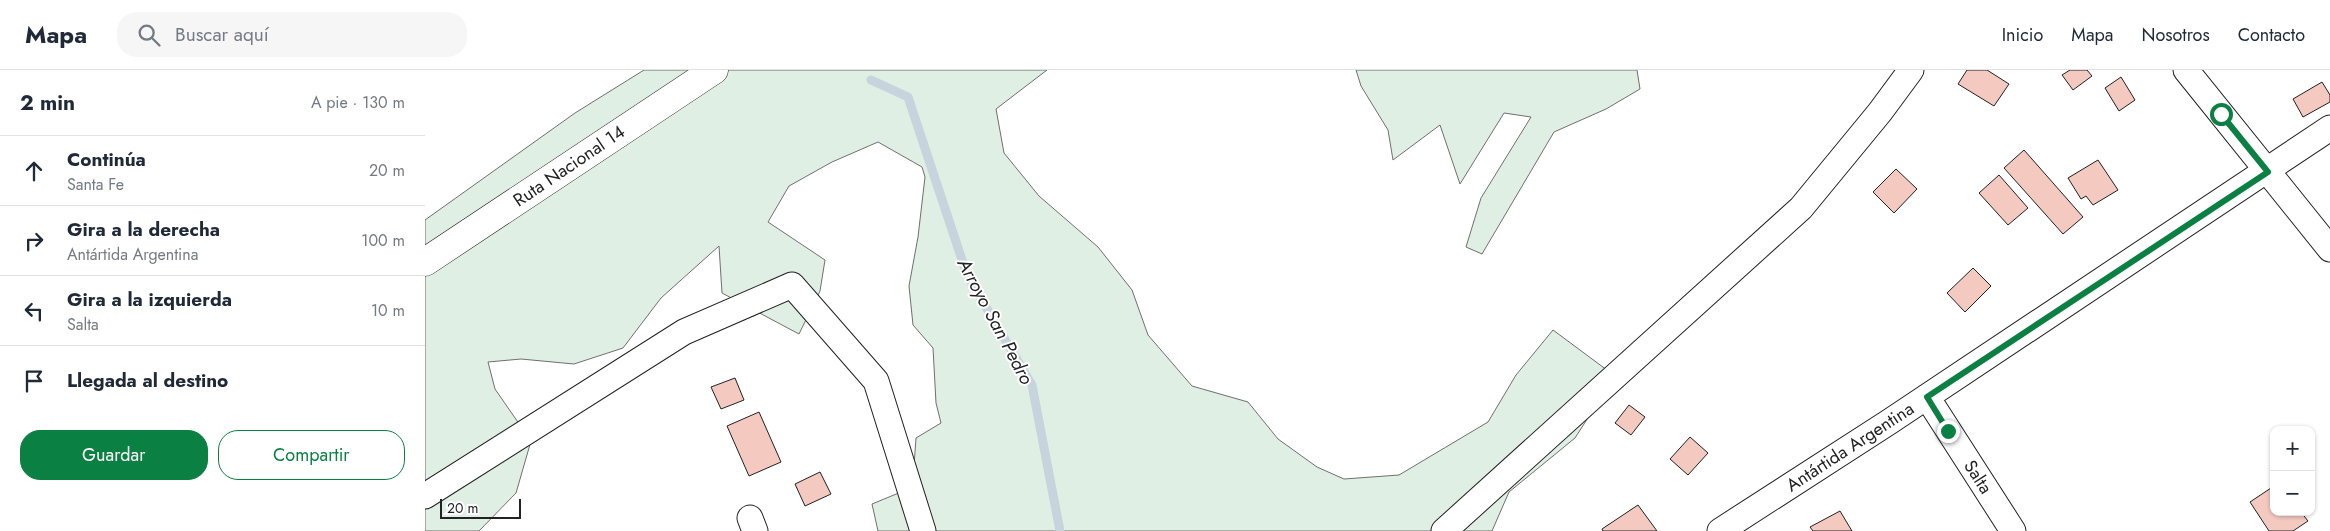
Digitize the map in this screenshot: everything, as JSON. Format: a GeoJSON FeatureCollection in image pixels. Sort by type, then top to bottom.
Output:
{"type":"FeatureCollection","features":[{"type":"Feature","properties":{"kind":"highway","name":"Ruta Nacional 14"},"geometry":{"type":"LineString","coordinates":[[425,262],[714,70]]}},
{"type":"Feature","properties":{"kind":"street"},"geometry":{"type":"LineString","coordinates":[[1444,531],[1801,208],[1880,112],[1911,70]]}},
{"type":"Feature","properties":{"kind":"street"},"geometry":{"type":"LineString","coordinates":[[2187,70],[2330,249]]}},
{"type":"Feature","properties":{"kind":"street","name":"Antártida Argentina"},"geometry":{"type":"LineString","coordinates":[[1720,531],[2268,172],[2330,128]]}},
{"type":"Feature","properties":{"kind":"street"},"geometry":{"type":"LineString","coordinates":[[425,496],[684,332],[793,285],[876,381],[923,531]]}},
{"type":"Feature","properties":{"kind":"street","name":"Salta"},"geometry":{"type":"LineString","coordinates":[[1927,397],[2013,531]]}},
{"type":"Feature","properties":{"kind":"green space"},"geometry":{"type":"Polygon","coordinates":[[[644,70],[1047,70],[996,109],[1004,153],[1039,196],[1098,247],[1132,290],[1148,335],[1192,386],[1248,402],[1278,439],[1317,467],[1344,479],[1399,475],[1488,422],[1516,375],[1553,330],[1615,376],[1575,438],[1509,492],[1492,531],[878,531],[872,504],[906,490],[914,466],[916,438],[941,423],[936,403],[933,348],[913,325],[909,286],[918,237],[925,177],[922,167],[878,142],[832,162],[789,186],[768,222],[825,260],[820,291],[799,334],[722,293],[719,246],[661,298],[623,348],[574,364],[521,359],[488,362],[495,389],[531,441],[516,493],[479,531],[425,531],[425,220],[575,113],[644,70]]]}},
{"type":"Feature","properties":{"kind":"green space"},"geometry":{"type":"Polygon","coordinates":[[[1356,70],[1637,70],[1640,89],[1606,109],[1554,132],[1482,254],[1466,247],[1481,198],[1531,117],[1504,113],[1460,184],[1440,125],[1393,160],[1388,130],[1361,86],[1356,70]]]}},
{"type":"Feature","properties":{"kind":"building"},"geometry":{"type":"Polygon","coordinates":[[[1967,70],[1987,70],[2009,84],[1994,106],[1958,84],[1967,70]]]}},
{"type":"Feature","properties":{"kind":"building"},"geometry":{"type":"Polygon","coordinates":[[[2070,70],[2087,70],[2092,76],[2073,90],[2062,75],[2070,70]]]}},
{"type":"Feature","properties":{"kind":"building"},"geometry":{"type":"Polygon","coordinates":[[[2121,77],[2135,100],[2119,111],[2105,88],[2121,77]]]}},
{"type":"Feature","properties":{"kind":"building"},"geometry":{"type":"Polygon","coordinates":[[[2322,82],[2330,95],[2330,102],[2303,117],[2293,99],[2322,82]]]}},
{"type":"Feature","properties":{"kind":"building"},"geometry":{"type":"Polygon","coordinates":[[[2024,150],[2083,217],[2063,234],[2004,168],[2024,150]]]}},
{"type":"Feature","properties":{"kind":"building"},"geometry":{"type":"Polygon","coordinates":[[[2098,160],[2118,190],[2093,205],[2086,196],[2081,199],[2068,178],[2098,160]]]}},
{"type":"Feature","properties":{"kind":"building"},"geometry":{"type":"Polygon","coordinates":[[[1896,169],[1917,189],[1894,213],[1873,192],[1896,169]]]}},
{"type":"Feature","properties":{"kind":"building"},"geometry":{"type":"Polygon","coordinates":[[[1999,175],[2028,208],[2008,225],[1979,193],[1999,175]]]}},
{"type":"Feature","properties":{"kind":"building"},"geometry":{"type":"Polygon","coordinates":[[[1973,268],[1991,286],[1965,312],[1947,293],[1973,268]]]}},
{"type":"Feature","properties":{"kind":"building"},"geometry":{"type":"Polygon","coordinates":[[[735,378],[744,400],[721,409],[711,387],[735,378]]]}},
{"type":"Feature","properties":{"kind":"building"},"geometry":{"type":"Polygon","coordinates":[[[1629,405],[1645,417],[1631,435],[1615,423],[1629,405]]]}},
{"type":"Feature","properties":{"kind":"building"},"geometry":{"type":"Polygon","coordinates":[[[759,412],[781,462],[749,476],[727,426],[759,412]]]}},
{"type":"Feature","properties":{"kind":"building"},"geometry":{"type":"Polygon","coordinates":[[[1690,437],[1708,453],[1688,475],[1670,459],[1690,437]]]}},
{"type":"Feature","properties":{"kind":"building"},"geometry":{"type":"Polygon","coordinates":[[[820,472],[831,494],[805,506],[795,484],[820,472]]]}},
{"type":"Feature","properties":{"kind":"building"},"geometry":{"type":"Polygon","coordinates":[[[2270,489],[2270,516],[2304,516],[2308,521],[2293,531],[2269,531],[2250,502],[2270,489]]]}},
{"type":"Feature","properties":{"kind":"building"},"geometry":{"type":"Polygon","coordinates":[[[1638,505],[1657,531],[1603,531],[1602,529],[1638,505]]]}},
{"type":"Feature","properties":{"kind":"building"},"geometry":{"type":"Polygon","coordinates":[[[1840,511],[1852,531],[1813,531],[1810,527],[1840,511]]]}},
{"type":"Feature","properties":{"kind":"waterway","name":"Arroyo San Pedro"},"geometry":{"type":"LineString","coordinates":[[871,80],[908,97],[967,275],[1032,385],[1060,531]]}},
{"type":"Feature","properties":{"kind":"route"},"geometry":{"type":"LineString","coordinates":[[1948,431],[1927,397],[2268,172],[2221,114]]}}]}
